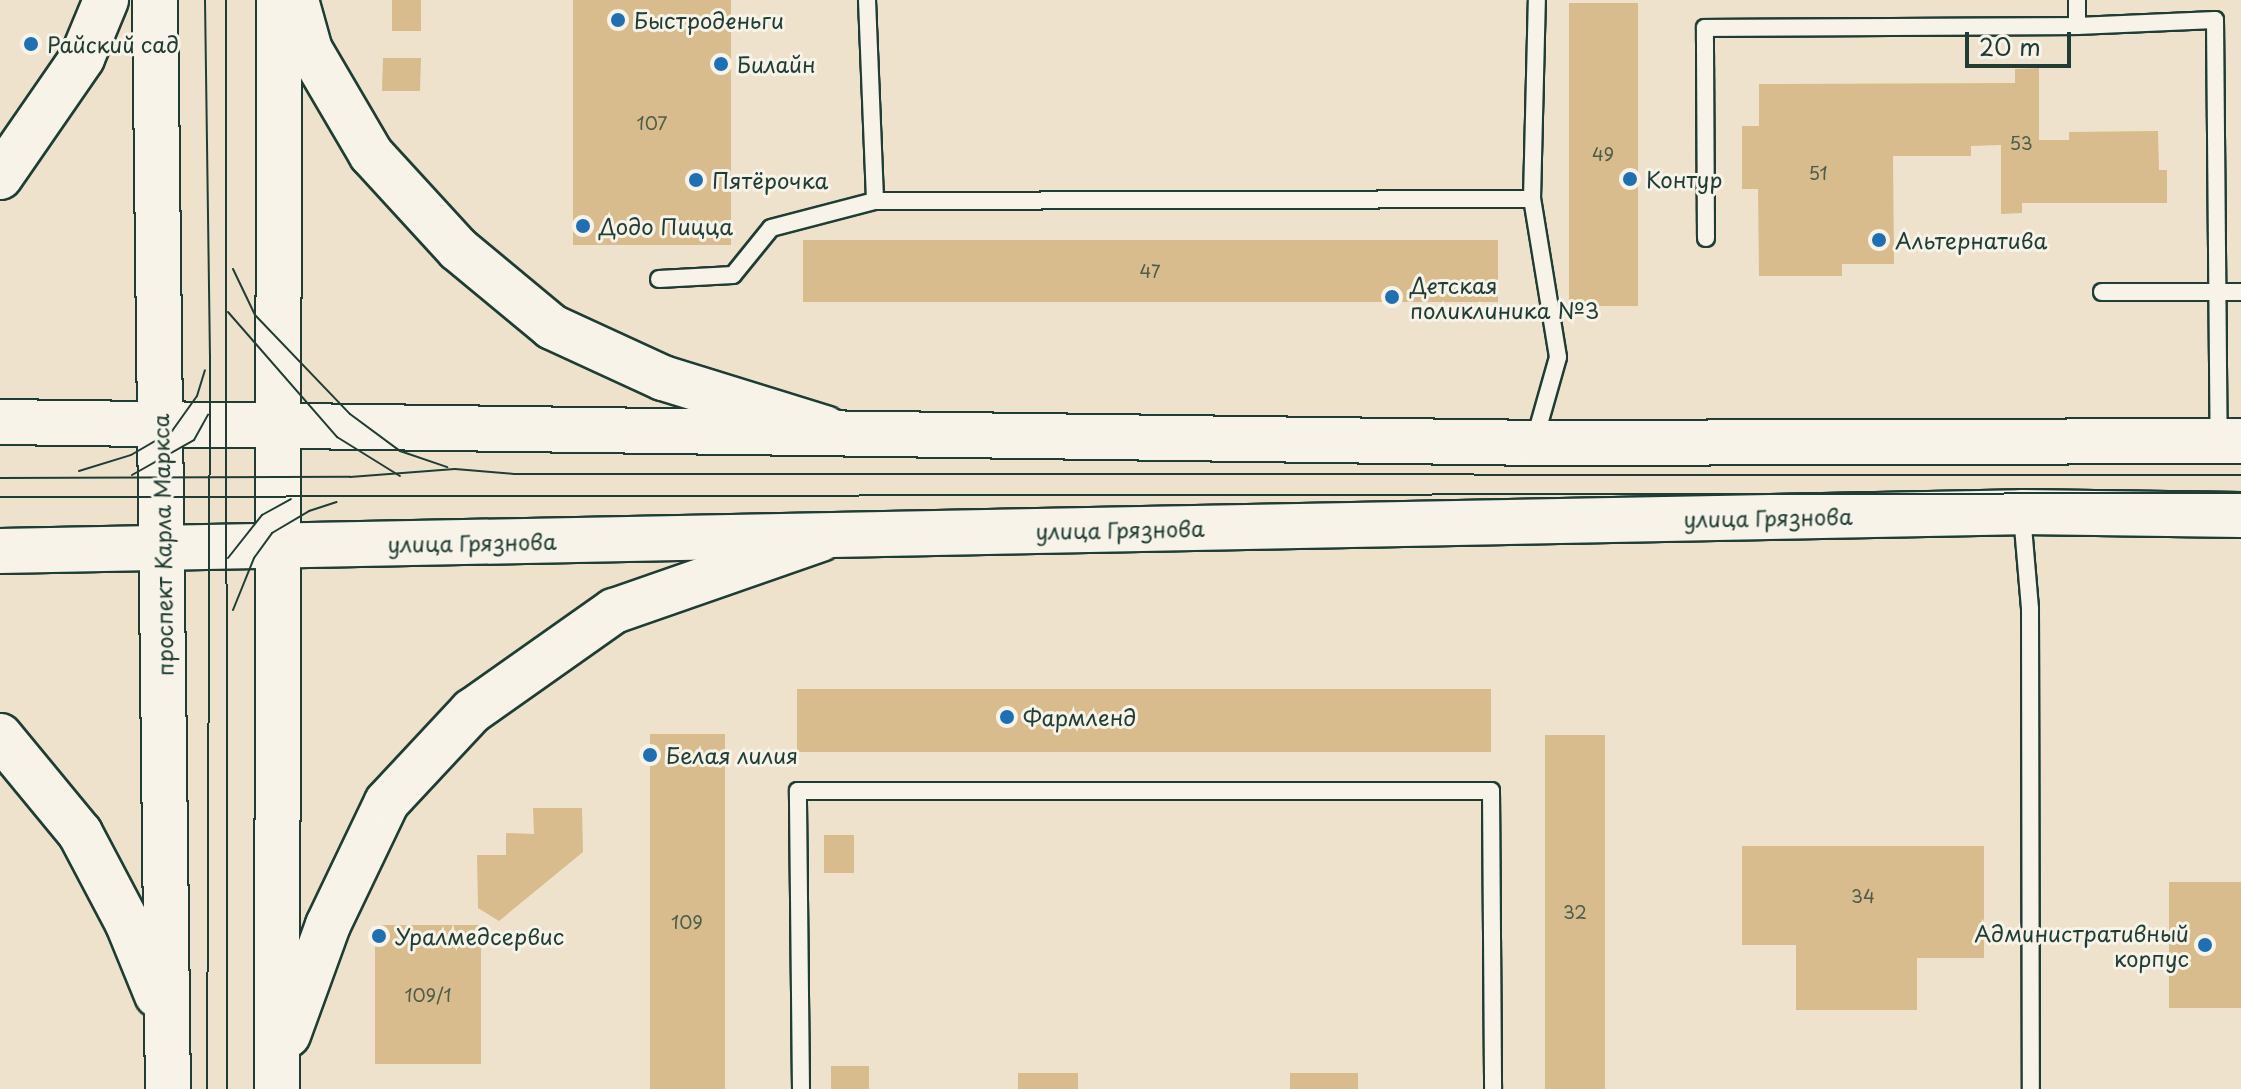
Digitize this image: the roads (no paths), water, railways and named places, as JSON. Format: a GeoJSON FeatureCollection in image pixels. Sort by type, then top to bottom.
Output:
{"type":"FeatureCollection","features":[{"type":"Feature","properties":{"kind":"main road"},"geometry":{"type":"LineString","coordinates":[[0,177],[82,58],[106,0]]}},
{"type":"Feature","properties":{"kind":"main road","name":"проспект Карла Маркса"},"geometry":{"type":"LineString","coordinates":[[155,0],[168,1089]]}},
{"type":"Feature","properties":{"kind":"main road"},"geometry":{"type":"LineString","coordinates":[[278,1076],[279,0]]}},
{"type":"Feature","properties":{"kind":"main road"},"geometry":{"type":"LineString","coordinates":[[296,0],[310,50],[371,154],[458,249],[552,327],[663,378],[835,431]]}},
{"type":"Feature","properties":{"kind":"main road"},"geometry":{"type":"LineString","coordinates":[[0,422],[277,423],[1534,443],[2230,442]]}},
{"type":"Feature","properties":{"kind":"main road","name":"улица Грязнова"},"geometry":{"type":"LineString","coordinates":[[0,551],[160,551],[279,542],[833,535],[2022,512],[2241,515]]}},
{"type":"Feature","properties":{"kind":"main road"},"geometry":{"type":"LineString","coordinates":[[278,1076],[328,925],[387,802],[472,711],[614,611],[833,535]]}},
{"type":"Feature","properties":{"kind":"main road"},"geometry":{"type":"LineString","coordinates":[[0,736],[80,833],[128,924],[166,1017]]}},
{"type":"Feature","properties":{"kind":"lane"},"geometry":{"type":"LineString","coordinates":[[867,0],[875,201]]}},
{"type":"Feature","properties":{"kind":"lane"},"geometry":{"type":"LineString","coordinates":[[1534,443],[1558,357],[1532,199],[1537,0]]}},
{"type":"Feature","properties":{"kind":"lane"},"geometry":{"type":"LineString","coordinates":[[2077,0],[2077,26]]}},
{"type":"Feature","properties":{"kind":"lane"},"geometry":{"type":"LineString","coordinates":[[1706,238],[1705,28],[2077,26],[2215,20],[2221,291],[2230,442]]}},
{"type":"Feature","properties":{"kind":"lane"},"geometry":{"type":"LineString","coordinates":[[659,279],[733,275],[771,228],[875,201],[1532,199]]}},
{"type":"Feature","properties":{"kind":"lane"},"geometry":{"type":"LineString","coordinates":[[2102,292],[2241,292]]}},
{"type":"Feature","properties":{"kind":"lane"},"geometry":{"type":"LineString","coordinates":[[2022,512],[2030,609],[2031,1089]]}},
{"type":"Feature","properties":{"kind":"lane"},"geometry":{"type":"LineString","coordinates":[[801,1089],[798,791],[1491,791],[1493,1089]]}},
{"type":"Feature","properties":{"kind":"tram line"},"geometry":{"type":"LineString","coordinates":[[205,0],[210,355],[207,1089]]}},
{"type":"Feature","properties":{"kind":"tram line"},"geometry":{"type":"LineString","coordinates":[[226,0],[227,1089]]}},
{"type":"Feature","properties":{"kind":"tram line"},"geometry":{"type":"LineString","coordinates":[[233,269],[255,315],[350,414],[400,451],[447,467]]}},
{"type":"Feature","properties":{"kind":"tram line"},"geometry":{"type":"LineString","coordinates":[[228,312],[337,437],[400,476]]}},
{"type":"Feature","properties":{"kind":"tram line"},"geometry":{"type":"LineString","coordinates":[[79,471],[131,455],[172,431],[197,396],[205,370]]}},
{"type":"Feature","properties":{"kind":"tram line"},"geometry":{"type":"LineString","coordinates":[[132,475],[194,440],[208,415]]}},
{"type":"Feature","properties":{"kind":"tram line"},"geometry":{"type":"LineString","coordinates":[[0,478],[350,477],[455,469],[514,474],[2241,475]]}},
{"type":"Feature","properties":{"kind":"tram line"},"geometry":{"type":"LineString","coordinates":[[0,497],[2241,493]]}},
{"type":"Feature","properties":{"kind":"tram line"},"geometry":{"type":"LineString","coordinates":[[228,558],[262,515],[291,499]]}},
{"type":"Feature","properties":{"kind":"tram line"},"geometry":{"type":"LineString","coordinates":[[233,610],[254,558],[272,533],[309,511],[337,502]]}},
{"type":"Feature","properties":{"kind":"place","name":"Быстроденьги"},"geometry":{"type":"Point","coordinates":[618,20]}},
{"type":"Feature","properties":{"kind":"place","name":"Райский сад"},"geometry":{"type":"Point","coordinates":[31,44]}},
{"type":"Feature","properties":{"kind":"place","name":"Билайн"},"geometry":{"type":"Point","coordinates":[721,64]}},
{"type":"Feature","properties":{"kind":"place","name":"Контур"},"geometry":{"type":"Point","coordinates":[1630,179]}},
{"type":"Feature","properties":{"kind":"place","name":"Пятёрочка"},"geometry":{"type":"Point","coordinates":[696,180]}},
{"type":"Feature","properties":{"kind":"place","name":"Додо Пицца"},"geometry":{"type":"Point","coordinates":[583,226]}},
{"type":"Feature","properties":{"kind":"place","name":"Альтернатива"},"geometry":{"type":"Point","coordinates":[1879,240]}},
{"type":"Feature","properties":{"kind":"place","name":"Детская поликлиника №3"},"geometry":{"type":"Point","coordinates":[1392,297]}},
{"type":"Feature","properties":{"kind":"place","name":"Фармленд"},"geometry":{"type":"Point","coordinates":[1007,717]}},
{"type":"Feature","properties":{"kind":"place","name":"Белая лилия"},"geometry":{"type":"Point","coordinates":[650,755]}},
{"type":"Feature","properties":{"kind":"place","name":"Уралмедсервис"},"geometry":{"type":"Point","coordinates":[379,936]}},
{"type":"Feature","properties":{"kind":"place","name":"Административный корпус"},"geometry":{"type":"Point","coordinates":[2205,945]}}]}
